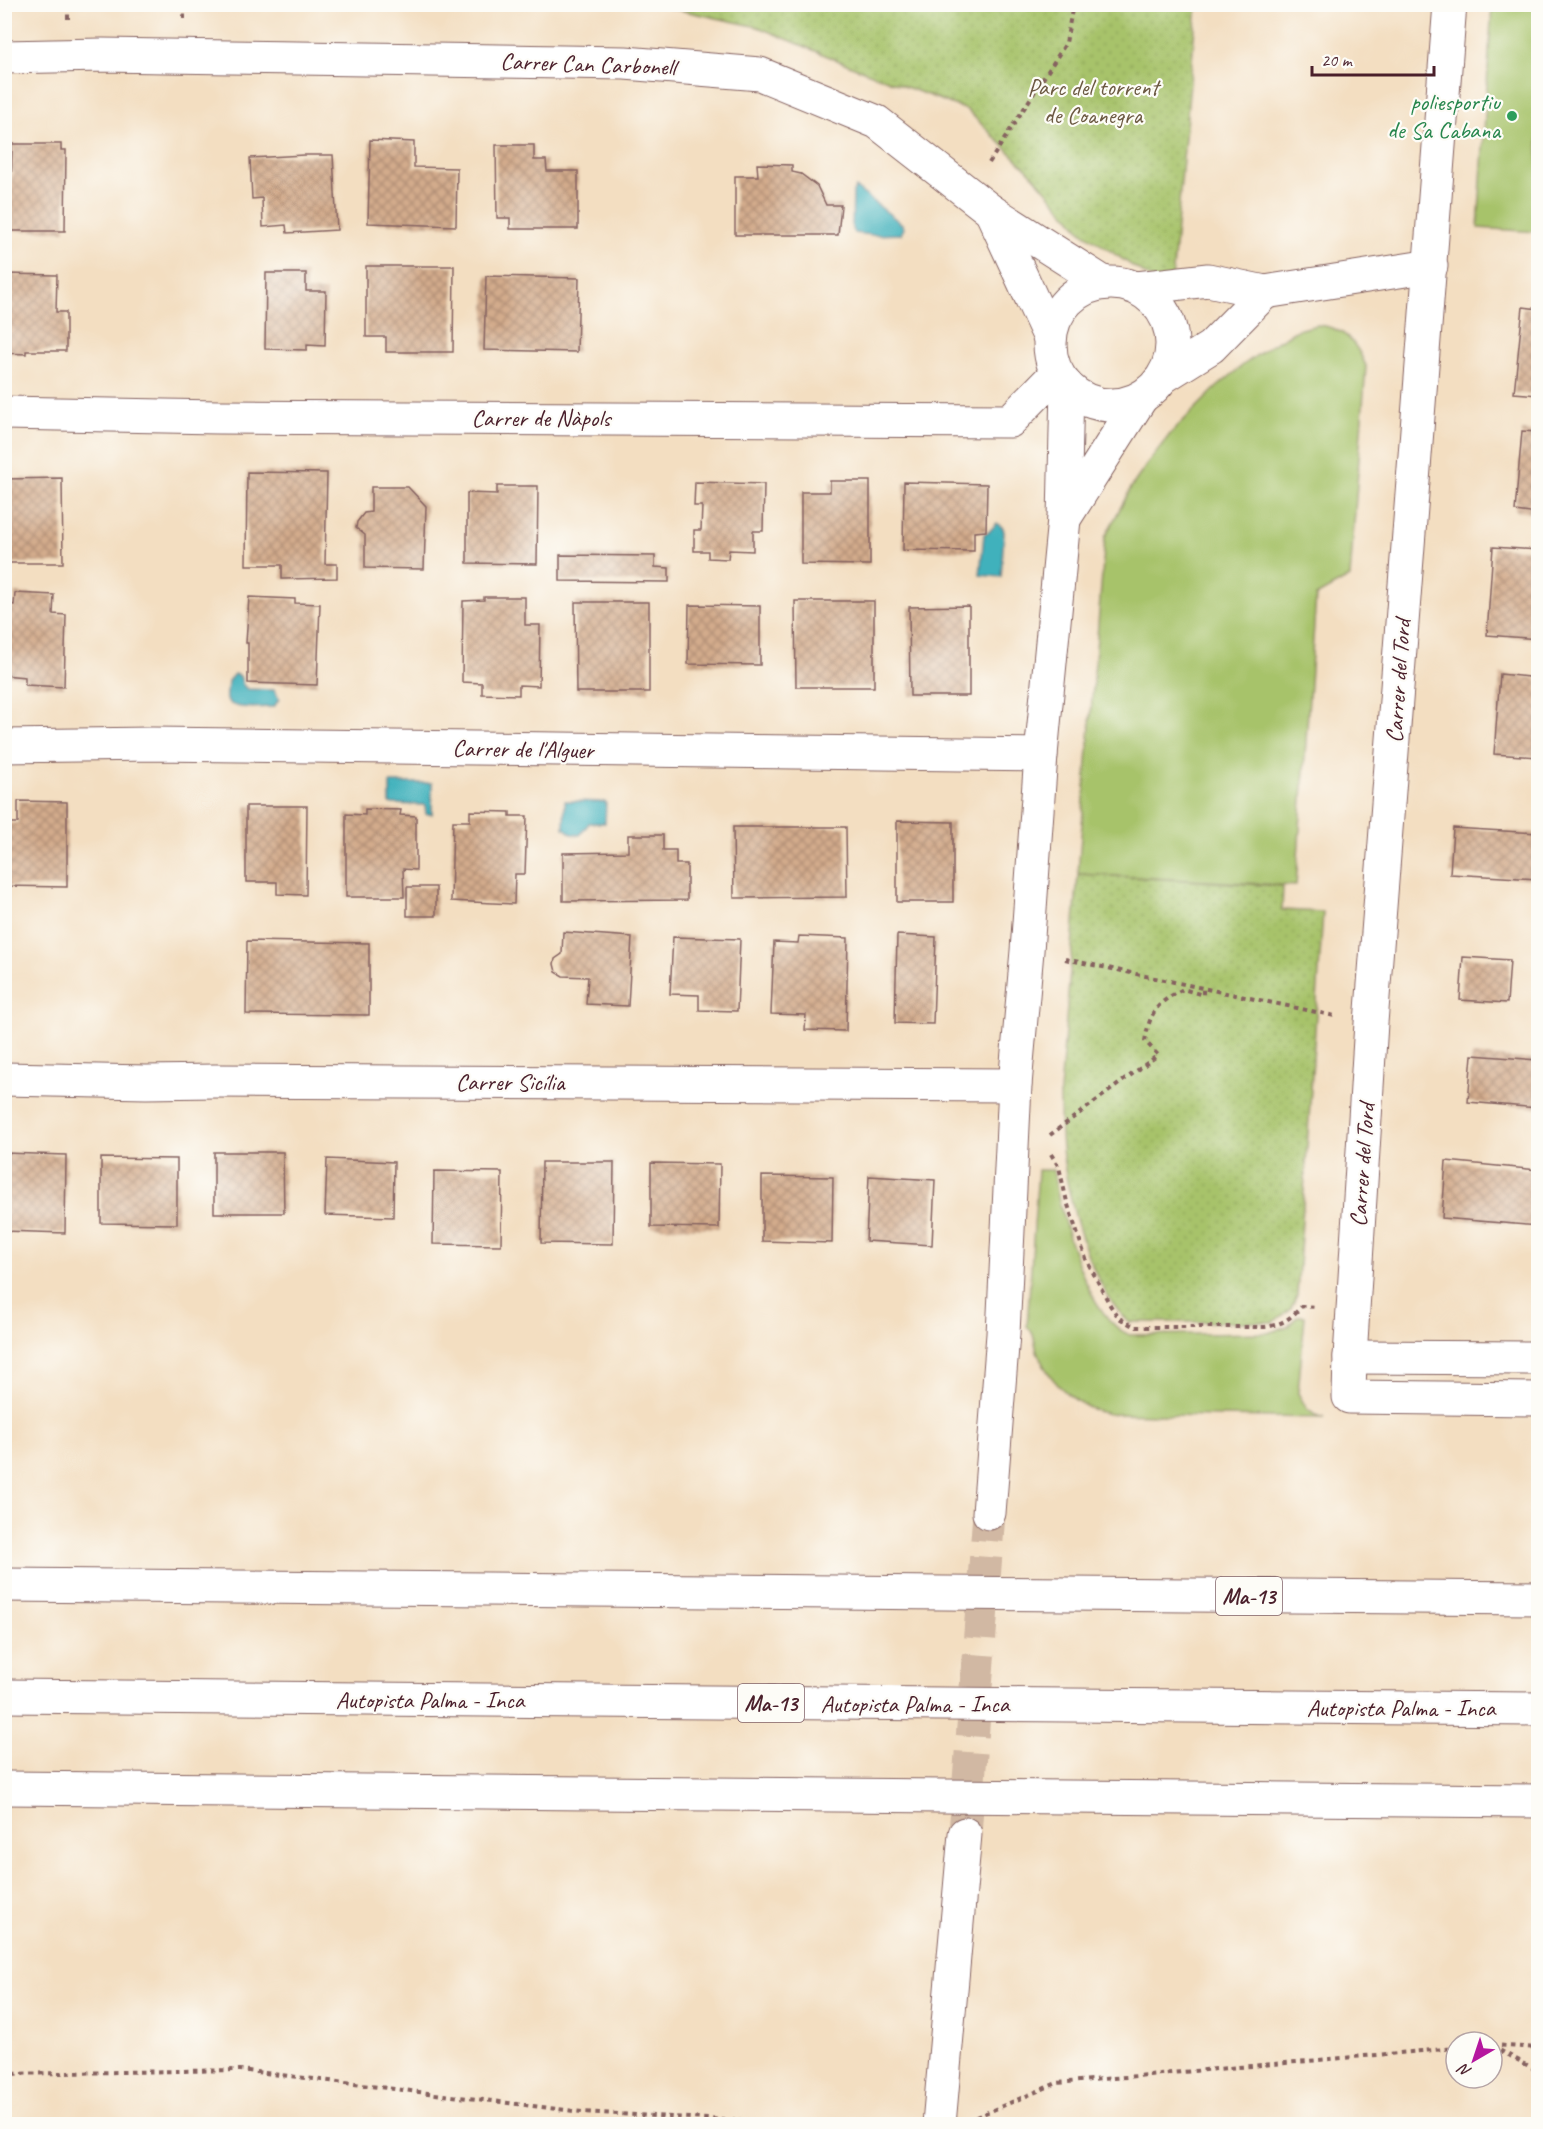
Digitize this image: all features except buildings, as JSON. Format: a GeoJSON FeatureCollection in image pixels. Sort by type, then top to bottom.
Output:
{"type":"FeatureCollection","features":[{"type":"Feature","properties":{"kind":"main road","name":"Carrer del Tord"},"geometry":{"type":"LineString","coordinates":[[1450,4],[1371,1023],[1349,1397],[1539,1399]]}},
{"type":"Feature","properties":{"kind":"main road","name":"Carrer Can Carbonell"},"geometry":{"type":"LineString","coordinates":[[4,57],[102,55],[613,63],[760,74],[877,122],[980,202],[1050,338]]}},
{"type":"Feature","properties":{"kind":"main road"},"geometry":{"type":"LineString","coordinates":[[980,202],[1104,283]]}},
{"type":"Feature","properties":{"kind":"main road"},"geometry":{"type":"LineString","coordinates":[[1137,288],[1208,280],[1265,292],[1431,266]]}},
{"type":"Feature","properties":{"kind":"main road"},"geometry":{"type":"LineString","coordinates":[[1064,519],[1152,388],[1170,361],[1173,344],[1170,327],[1163,311],[1152,297],[1137,288],[1104,283],[1088,287],[1062,307],[1054,321],[1050,338],[1051,356],[1062,379],[1080,397],[1110,406],[1126,404],[1152,388],[1210,347],[1265,292]]}},
{"type":"Feature","properties":{"kind":"main road"},"geometry":{"type":"LineString","coordinates":[[989,1513],[1003,1334],[1015,1085],[1041,755],[1064,519],[1062,379]]}},
{"type":"Feature","properties":{"kind":"main road","name":"Carrer de Nàpols"},"geometry":{"type":"LineString","coordinates":[[4,413],[197,417],[1010,421],[1062,379]]}},
{"type":"Feature","properties":{"kind":"main road","name":"Carrer de l'Alguer"},"geometry":{"type":"LineString","coordinates":[[4,746],[152,744],[1041,755]]}},
{"type":"Feature","properties":{"kind":"main road","name":"Carrer Sicília"},"geometry":{"type":"LineString","coordinates":[[4,1079],[146,1082],[1015,1085]]}},
{"type":"Feature","properties":{"kind":"main road"},"geometry":{"type":"LineString","coordinates":[[1350,1357],[1539,1358]]}},
{"type":"Feature","properties":{"kind":"main road","name":"Ma-13"},"geometry":{"type":"LineString","coordinates":[[4,1585],[1539,1598]]}},
{"type":"Feature","properties":{"kind":"main road","name":"Autopista Palma - Inca"},"geometry":{"type":"LineString","coordinates":[[4,1696],[1539,1709]]}},
{"type":"Feature","properties":{"kind":"main road"},"geometry":{"type":"LineString","coordinates":[[4,1788],[1539,1801]]}},
{"type":"Feature","properties":{"kind":"main road"},"geometry":{"type":"LineString","coordinates":[[954,2122],[965,1834]]}},
{"type":"Feature","properties":{"kind":"path"},"geometry":{"type":"LineString","coordinates":[[980,202],[1066,43],[1073,4]]}},
{"type":"Feature","properties":{"kind":"path"},"geometry":{"type":"LineString","coordinates":[[1065,959],[1371,1023]]}},
{"type":"Feature","properties":{"kind":"path"},"geometry":{"type":"LineString","coordinates":[[1050,1142],[1050,1135],[1158,1055],[1145,1041],[1148,1024],[1156,1007],[1183,989],[1203,995],[1203,988]]}},
{"type":"Feature","properties":{"kind":"path"},"geometry":{"type":"LineString","coordinates":[[1049,1150],[1059,1167],[1067,1202],[1086,1259],[1110,1305],[1119,1318],[1126,1323],[1135,1326],[1264,1327],[1276,1326],[1290,1319],[1302,1306],[1353,1307]]}},
{"type":"Feature","properties":{"kind":"path"},"geometry":{"type":"LineString","coordinates":[[1504,2047],[1539,2048]]}},
{"type":"Feature","properties":{"kind":"path"},"geometry":{"type":"LineString","coordinates":[[954,2122],[1057,2083],[1444,2049]]}},
{"type":"Feature","properties":{"kind":"path"},"geometry":{"type":"LineString","coordinates":[[1504,2052],[1539,2071]]}},
{"type":"Feature","properties":{"kind":"path"},"geometry":{"type":"LineString","coordinates":[[4,2074],[240,2070],[582,2112],[797,2124]]}},
{"type":"Feature","properties":{"kind":"green space","name":"Parc del torrent de Coanegra"},"geometry":{"type":"Polygon","coordinates":[[[656,5],[1197,5],[1171,292],[1082,232],[1031,173],[967,110],[861,70],[758,27],[656,5]]]}},
{"type":"Feature","properties":{"kind":"green space","name":"poliesportiu de Sa Cabana"},"geometry":{"type":"Polygon","coordinates":[[[1492,5],[1538,5],[1538,232],[1478,228],[1492,5]]]}},
{"type":"Feature","properties":{"kind":"green space"},"geometry":{"type":"Polygon","coordinates":[[[1317,325],[1335,329],[1348,337],[1366,366],[1350,577],[1316,596],[1296,886],[1078,874],[1105,537],[1132,486],[1150,460],[1171,433],[1216,388],[1270,346],[1297,330],[1317,325]]]}},
{"type":"Feature","properties":{"kind":"green space"},"geometry":{"type":"Polygon","coordinates":[[[1078,874],[1283,886],[1282,910],[1323,912],[1297,1295],[1290,1310],[1273,1322],[1129,1322],[1104,1289],[1093,1268],[1084,1246],[1071,1199],[1060,1125],[1060,1092],[1078,874]]]}},
{"type":"Feature","properties":{"kind":"green space"},"geometry":{"type":"Polygon","coordinates":[[[1038,1170],[1053,1170],[1062,1211],[1078,1262],[1100,1308],[1114,1325],[1130,1335],[1268,1333],[1288,1326],[1298,1316],[1305,1316],[1298,1393],[1307,1409],[1325,1418],[1109,1414],[1087,1407],[1067,1394],[1044,1366],[1032,1333],[1027,1326],[1038,1170]]]}},
{"type":"Feature","properties":{"kind":"water"},"geometry":{"type":"Polygon","coordinates":[[[856,188],[902,224],[904,228],[901,234],[854,233],[852,229],[853,192],[856,188]]]}},
{"type":"Feature","properties":{"kind":"water"},"geometry":{"type":"Polygon","coordinates":[[[997,523],[1004,532],[1001,577],[980,575],[984,534],[988,533],[997,523]]]}},
{"type":"Feature","properties":{"kind":"water"},"geometry":{"type":"Polygon","coordinates":[[[234,674],[240,676],[247,689],[274,690],[279,699],[274,707],[241,707],[230,703],[227,700],[228,681],[234,674]]]}},
{"type":"Feature","properties":{"kind":"water"},"geometry":{"type":"Polygon","coordinates":[[[390,783],[432,783],[432,814],[426,814],[425,805],[390,804],[390,783]]]}},
{"type":"Feature","properties":{"kind":"water"},"geometry":{"type":"Polygon","coordinates":[[[565,801],[606,802],[605,823],[589,823],[580,835],[572,834],[564,828],[565,801]]]}},
{"type":"Feature","properties":{"kind":"tunnel"},"geometry":{"type":"LineString","coordinates":[[965,1834],[989,1513]]}},
{"type":"Feature","properties":{"kind":"place","name":"poliesportiu de Sa Cabana"},"geometry":{"type":"Point","coordinates":[1512,116]}}]}
